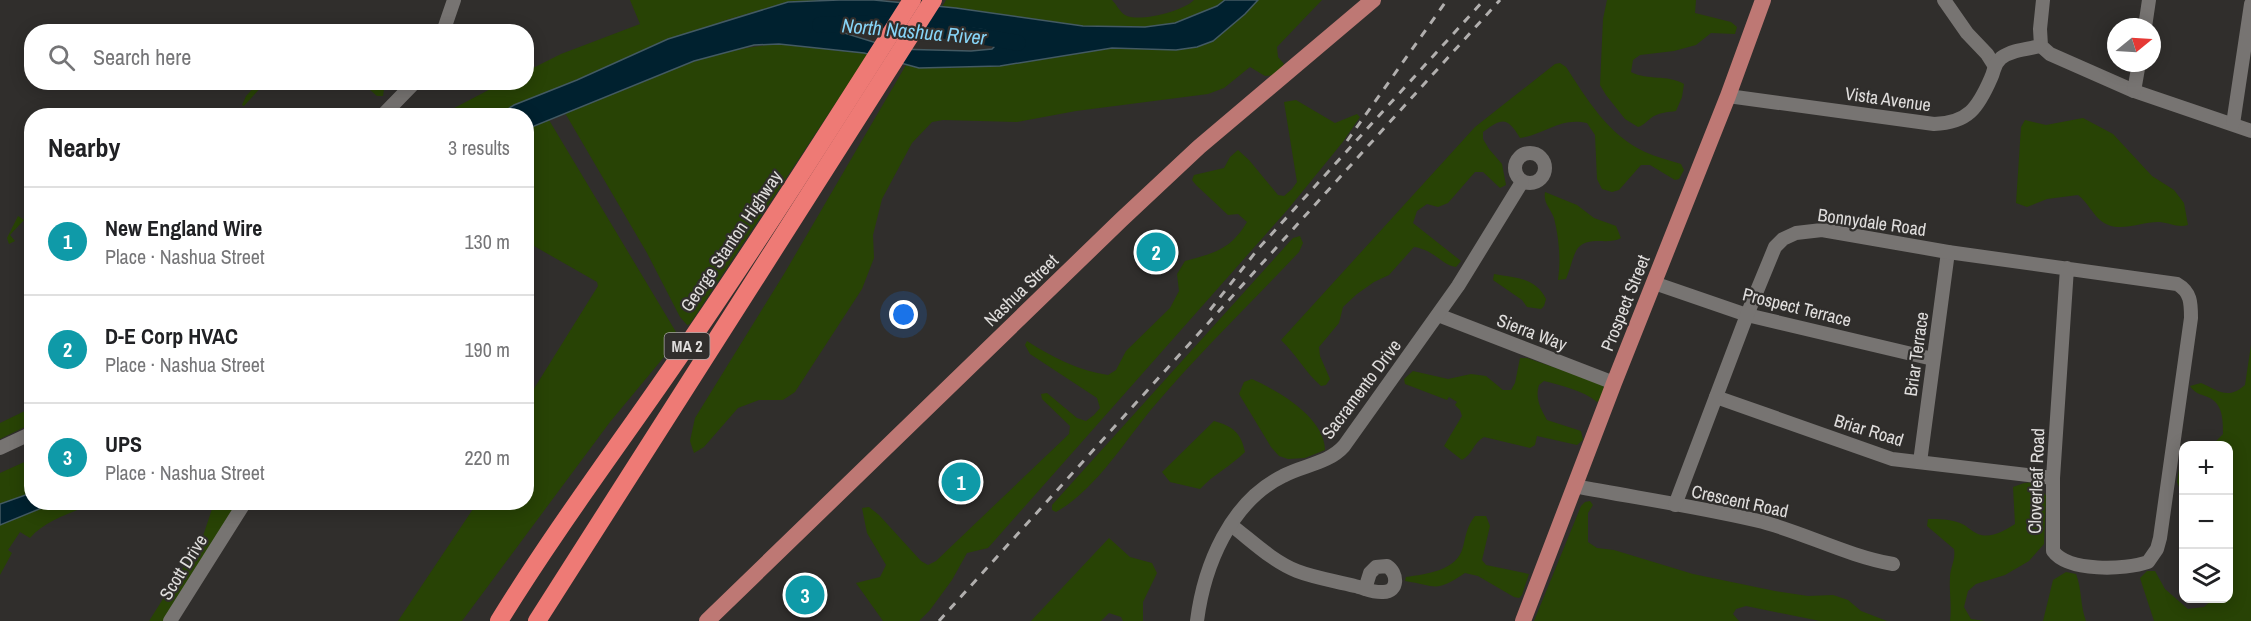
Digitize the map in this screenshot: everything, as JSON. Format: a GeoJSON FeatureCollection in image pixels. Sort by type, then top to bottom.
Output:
{"type":"FeatureCollection","features":[{"type":"Feature","properties":{"kind":"highway","name":"George Stanton Highway"},"geometry":{"type":"LineString","coordinates":[[497,621],[575,505],[674,365],[912,0]]}},
{"type":"Feature","properties":{"kind":"highway","name":"MA 2"},"geometry":{"type":"LineString","coordinates":[[537,621],[932,1]]}},
{"type":"Feature","properties":{"kind":"main road","name":"Nashua Street"},"geometry":{"type":"LineString","coordinates":[[707,621],[1199,147],[1373,0]]}},
{"type":"Feature","properties":{"kind":"main road","name":"Prospect Street"},"geometry":{"type":"LineString","coordinates":[[1523,621],[1614,383],[1728,96],[1763,0]]}},
{"type":"Feature","properties":{"kind":"street"},"geometry":{"type":"LineString","coordinates":[[446,24],[454,0]]}},
{"type":"Feature","properties":{"kind":"street"},"geometry":{"type":"LineString","coordinates":[[1944,0],[1966,33],[1988,54],[1994,65],[2012,52],[2041,46]]}},
{"type":"Feature","properties":{"kind":"street"},"geometry":{"type":"LineString","coordinates":[[2043,0],[2041,46],[2050,54],[2134,92],[2251,131]]}},
{"type":"Feature","properties":{"kind":"street"},"geometry":{"type":"LineString","coordinates":[[2146,18],[2149,0]]}},
{"type":"Feature","properties":{"kind":"street"},"geometry":{"type":"LineString","coordinates":[[2233,124],[2251,4]]}},
{"type":"Feature","properties":{"kind":"street","name":"Vista Avenue"},"geometry":{"type":"LineString","coordinates":[[1728,96],[1934,124],[1949,124],[1958,121],[1972,111],[1991,79],[1994,65]]}},
{"type":"Feature","properties":{"kind":"street"},"geometry":{"type":"LineString","coordinates":[[2134,92],[2137,72]]}},
{"type":"Feature","properties":{"kind":"street"},"geometry":{"type":"LineString","coordinates":[[390,108],[407,90]]}},
{"type":"Feature","properties":{"kind":"street","name":"Sacramento Drive"},"geometry":{"type":"LineString","coordinates":[[1197,621],[1207,571],[1231,525],[1268,484],[1284,475],[1327,459],[1339,451],[1474,263],[1522,182]]}},
{"type":"Feature","properties":{"kind":"street","name":"Bonnydale Road"},"geometry":{"type":"LineString","coordinates":[[1675,505],[1775,247],[1796,233],[1822,230],[1948,252],[2177,284],[2187,291],[2191,308]]}},
{"type":"Feature","properties":{"kind":"street","name":"Briar Terrace"},"geometry":{"type":"LineString","coordinates":[[1920,462],[1948,252]]}},
{"type":"Feature","properties":{"kind":"street","name":"Cloverleaf Road"},"geometry":{"type":"LineString","coordinates":[[2067,268],[2053,478],[2052,548],[2057,557],[2073,564],[2120,568],[2139,565],[2152,559],[2160,538],[2191,308]]}},
{"type":"Feature","properties":{"kind":"street","name":"Prospect Terrace"},"geometry":{"type":"LineString","coordinates":[[1654,283],[1747,315],[1933,359]]}},
{"type":"Feature","properties":{"kind":"street","name":"Sierra Way"},"geometry":{"type":"LineString","coordinates":[[1438,315],[1614,383]]}},
{"type":"Feature","properties":{"kind":"street","name":"Briar Road"},"geometry":{"type":"LineString","coordinates":[[1716,397],[1892,459],[2053,478]]}},
{"type":"Feature","properties":{"kind":"street"},"geometry":{"type":"LineString","coordinates":[[0,448],[24,437]]}},
{"type":"Feature","properties":{"kind":"street","name":"Crescent Road"},"geometry":{"type":"LineString","coordinates":[[1574,486],[1761,522],[1872,560],[1893,564]]}},
{"type":"Feature","properties":{"kind":"street","name":"Scott Drive"},"geometry":{"type":"LineString","coordinates":[[170,621],[240,510]]}},
{"type":"Feature","properties":{"kind":"street"},"geometry":{"type":"LineString","coordinates":[[1231,525],[1287,566],[1365,589]]}},
{"type":"Feature","properties":{"kind":"green space"},"geometry":{"type":"Polygon","coordinates":[[[630,0],[839,0],[788,2],[726,20],[509,108],[454,108],[489,90],[534,90],[534,68],[561,54],[640,24],[630,0]]]}},
{"type":"Feature","properties":{"kind":"green space"},"geometry":{"type":"Polygon","coordinates":[[[946,0],[1112,0],[1125,15],[1140,18],[1171,12],[1194,0],[1225,0],[1197,16],[1164,25],[1127,28],[1049,22],[942,7],[946,0]]]}},
{"type":"Feature","properties":{"kind":"green space"},"geometry":{"type":"Polygon","coordinates":[[[1258,0],[1322,0],[1277,47],[1278,57],[1284,64],[1276,75],[1265,76],[1250,67],[1224,88],[1208,94],[1076,111],[1017,122],[943,120],[932,122],[912,143],[882,199],[873,235],[874,258],[862,289],[795,392],[783,400],[759,400],[738,408],[704,447],[694,453],[690,441],[695,418],[784,274],[906,65],[919,68],[1000,66],[1112,48],[1176,50],[1197,47],[1213,41],[1258,0]]]}},
{"type":"Feature","properties":{"kind":"green space"},"geometry":{"type":"Polygon","coordinates":[[[1607,0],[1696,0],[1695,13],[1731,22],[1737,27],[1735,34],[1711,33],[1696,45],[1674,51],[1640,55],[1633,60],[1631,72],[1637,75],[1671,79],[1684,84],[1676,111],[1656,115],[1638,127],[1625,119],[1600,85],[1603,19],[1607,0]]]}},
{"type":"Feature","properties":{"kind":"green space"},"geometry":{"type":"Polygon","coordinates":[[[779,44],[868,54],[690,324],[687,325],[680,317],[647,253],[565,113],[697,60],[751,47],[779,44]]]}},
{"type":"Feature","properties":{"kind":"green space"},"geometry":{"type":"Polygon","coordinates":[[[1560,63],[1566,67],[1609,126],[1620,136],[1645,152],[1681,164],[1684,170],[1679,179],[1675,180],[1650,165],[1641,165],[1619,190],[1612,192],[1602,189],[1597,179],[1595,135],[1587,123],[1569,122],[1520,138],[1508,123],[1495,124],[1483,132],[1483,139],[1502,164],[1506,185],[1500,188],[1483,172],[1475,172],[1448,203],[1438,207],[1427,204],[1417,211],[1413,223],[1461,261],[1456,267],[1451,266],[1427,251],[1414,247],[1389,275],[1357,294],[1343,307],[1339,323],[1319,347],[1320,356],[1330,379],[1326,385],[1321,386],[1281,340],[1475,127],[1555,64],[1560,63]]]}},
{"type":"Feature","properties":{"kind":"green space"},"geometry":{"type":"Polygon","coordinates":[[[252,90],[259,90],[244,106],[242,105],[252,90]]]}},
{"type":"Feature","properties":{"kind":"green space"},"geometry":{"type":"Polygon","coordinates":[[[370,90],[384,90],[383,96],[377,96],[370,90]]]}},
{"type":"Feature","properties":{"kind":"green space"},"geometry":{"type":"Polygon","coordinates":[[[1296,100],[1335,123],[1357,114],[1360,117],[1342,143],[1289,208],[988,548],[967,553],[952,580],[930,610],[919,621],[883,621],[856,583],[880,577],[886,565],[867,533],[862,508],[869,507],[879,515],[921,561],[928,565],[936,561],[1069,434],[1070,426],[1042,399],[1041,394],[1047,393],[1077,418],[1086,421],[1094,415],[1100,408],[1097,398],[1030,354],[1025,345],[1027,341],[1076,367],[1108,375],[1116,370],[1126,351],[1170,308],[1179,291],[1177,274],[1185,261],[1221,249],[1235,238],[1247,222],[1238,214],[1228,215],[1196,185],[1192,180],[1194,175],[1224,168],[1230,157],[1238,150],[1278,195],[1284,196],[1297,182],[1284,102],[1296,100]]]}},
{"type":"Feature","properties":{"kind":"green space"},"geometry":{"type":"Polygon","coordinates":[[[2083,118],[2113,134],[2152,176],[2174,190],[2184,203],[2188,225],[2177,226],[2153,222],[2114,226],[2100,220],[2078,195],[2047,199],[2027,207],[2016,203],[2021,127],[2025,120],[2046,125],[2083,118]]]}},
{"type":"Feature","properties":{"kind":"green space"},"geometry":{"type":"Polygon","coordinates":[[[549,120],[679,337],[610,422],[462,621],[398,621],[472,510],[534,510],[534,389],[598,286],[597,282],[534,246],[534,126],[549,120]]]}},
{"type":"Feature","properties":{"kind":"green space"},"geometry":{"type":"Polygon","coordinates":[[[1545,192],[1577,205],[1594,218],[1616,226],[1621,238],[1585,243],[1580,246],[1566,279],[1558,280],[1557,233],[1554,218],[1545,199],[1545,192]]]}},
{"type":"Feature","properties":{"kind":"green space"},"geometry":{"type":"Polygon","coordinates":[[[18,216],[24,220],[10,235],[15,241],[9,244],[7,238],[18,216]]]}},
{"type":"Feature","properties":{"kind":"green space"},"geometry":{"type":"Polygon","coordinates":[[[1300,236],[1303,243],[1299,252],[1172,385],[1110,463],[1071,502],[1056,512],[1052,510],[1052,505],[1293,238],[1300,236]]]}},
{"type":"Feature","properties":{"kind":"green space"},"geometry":{"type":"Polygon","coordinates":[[[1494,274],[1530,282],[1546,299],[1544,306],[1541,309],[1527,307],[1522,300],[1493,280],[1494,274]]]}},
{"type":"Feature","properties":{"kind":"green space"},"geometry":{"type":"Polygon","coordinates":[[[2251,345],[2251,621],[2154,621],[2140,578],[2147,571],[2155,571],[2165,589],[2188,609],[2204,607],[2208,603],[2233,603],[2233,441],[2216,441],[2223,434],[2220,409],[2214,401],[2197,393],[2190,386],[2201,383],[2228,393],[2239,390],[2245,385],[2251,345]]]}},
{"type":"Feature","properties":{"kind":"green space"},"geometry":{"type":"Polygon","coordinates":[[[1520,358],[1527,358],[1602,384],[1604,388],[1597,402],[1579,391],[1544,381],[1539,385],[1539,403],[1547,420],[1581,431],[1583,440],[1577,445],[1537,436],[1535,445],[1530,448],[1484,437],[1462,460],[1444,446],[1462,416],[1455,405],[1457,402],[1449,397],[1447,400],[1405,384],[1404,379],[1413,371],[1448,379],[1471,374],[1486,376],[1503,390],[1511,390],[1515,383],[1520,358]]]}},
{"type":"Feature","properties":{"kind":"green space"},"geometry":{"type":"Polygon","coordinates":[[[1252,379],[1286,398],[1308,416],[1323,438],[1325,450],[1305,458],[1288,459],[1279,456],[1271,447],[1239,394],[1244,382],[1252,379]]]}},
{"type":"Feature","properties":{"kind":"green space"},"geometry":{"type":"Polygon","coordinates":[[[24,411],[24,427],[0,439],[0,423],[24,411]]]}},
{"type":"Feature","properties":{"kind":"green space"},"geometry":{"type":"Polygon","coordinates":[[[1214,421],[1235,431],[1241,439],[1245,452],[1200,489],[1170,482],[1162,472],[1214,421]]]}},
{"type":"Feature","properties":{"kind":"green space"},"geometry":{"type":"Polygon","coordinates":[[[24,462],[24,495],[0,504],[0,473],[24,462]]]}},
{"type":"Feature","properties":{"kind":"green space"},"geometry":{"type":"Polygon","coordinates":[[[2037,482],[2046,496],[2044,544],[2029,561],[2005,575],[1976,584],[1968,591],[1964,607],[1971,619],[1985,621],[1950,621],[1950,578],[1954,549],[1927,526],[1928,519],[1956,522],[1981,535],[1996,534],[2015,524],[2013,487],[2037,482]]]}},
{"type":"Feature","properties":{"kind":"green space"},"geometry":{"type":"Polygon","coordinates":[[[1590,501],[1593,505],[1588,513],[1588,542],[1597,548],[1614,550],[1693,574],[1775,591],[1808,596],[1833,595],[1848,600],[1861,611],[1887,621],[1820,621],[1746,606],[1736,609],[1733,614],[1739,621],[1534,621],[1581,506],[1590,501]]]}},
{"type":"Feature","properties":{"kind":"green space"},"geometry":{"type":"Polygon","coordinates":[[[37,510],[77,510],[52,521],[30,538],[20,532],[8,550],[12,553],[0,575],[0,525],[37,510]]]}},
{"type":"Feature","properties":{"kind":"green space"},"geometry":{"type":"Polygon","coordinates":[[[212,510],[236,510],[165,621],[149,621],[203,536],[212,510]]]}},
{"type":"Feature","properties":{"kind":"green space"},"geometry":{"type":"Polygon","coordinates":[[[1475,516],[1486,516],[1490,526],[1482,560],[1486,565],[1529,574],[1519,598],[1478,576],[1465,573],[1441,586],[1405,581],[1406,577],[1440,570],[1454,561],[1460,555],[1468,527],[1475,516]]]}},
{"type":"Feature","properties":{"kind":"green space"},"geometry":{"type":"Polygon","coordinates":[[[1109,538],[1130,557],[1152,563],[1157,573],[1143,602],[1143,621],[1123,621],[1121,617],[1109,613],[1101,621],[1031,621],[1109,538]]]}},
{"type":"Feature","properties":{"kind":"green space"},"geometry":{"type":"Polygon","coordinates":[[[2066,572],[2076,574],[2086,621],[2043,621],[2053,580],[2066,572]]]}},
{"type":"Feature","properties":{"kind":"water"},"geometry":{"type":"Polygon","coordinates":[[[874,0],[956,8],[1083,26],[1145,27],[1175,23],[1217,6],[1225,0],[1258,0],[1213,41],[1197,47],[1176,50],[1112,48],[1000,66],[919,68],[864,53],[779,44],[754,45],[694,61],[534,126],[534,108],[509,108],[668,39],[788,2],[874,0]],[[912,20],[840,21],[844,33],[896,49],[971,51],[992,49],[998,43],[993,35],[985,30],[912,20]]]}},
{"type":"Feature","properties":{"kind":"water"},"geometry":{"type":"Polygon","coordinates":[[[24,495],[24,510],[37,510],[0,525],[0,504],[24,495]]]}},
{"type":"Feature","properties":{"kind":"waterway","name":"North Nashua River"},"geometry":{"type":"LineString","coordinates":[[820,25],[895,25],[1018,43]]}},
{"type":"Feature","properties":{"kind":"railway"},"geometry":{"type":"LineString","coordinates":[[1347,141],[1447,0]]}},
{"type":"Feature","properties":{"kind":"railway"},"geometry":{"type":"LineString","coordinates":[[1210,310],[1258,249],[1484,0]]}},
{"type":"Feature","properties":{"kind":"railway"},"geometry":{"type":"LineString","coordinates":[[939,621],[1500,0]]}},
{"type":"Feature","properties":{"kind":"place","name":"D-E Corp HVAC"},"geometry":{"type":"Point","coordinates":[1156,252]}},
{"type":"Feature","properties":{"kind":"place","name":"New England Wire"},"geometry":{"type":"Point","coordinates":[961,482]}},
{"type":"Feature","properties":{"kind":"place","name":"UPS"},"geometry":{"type":"Point","coordinates":[805,595]}}]}
